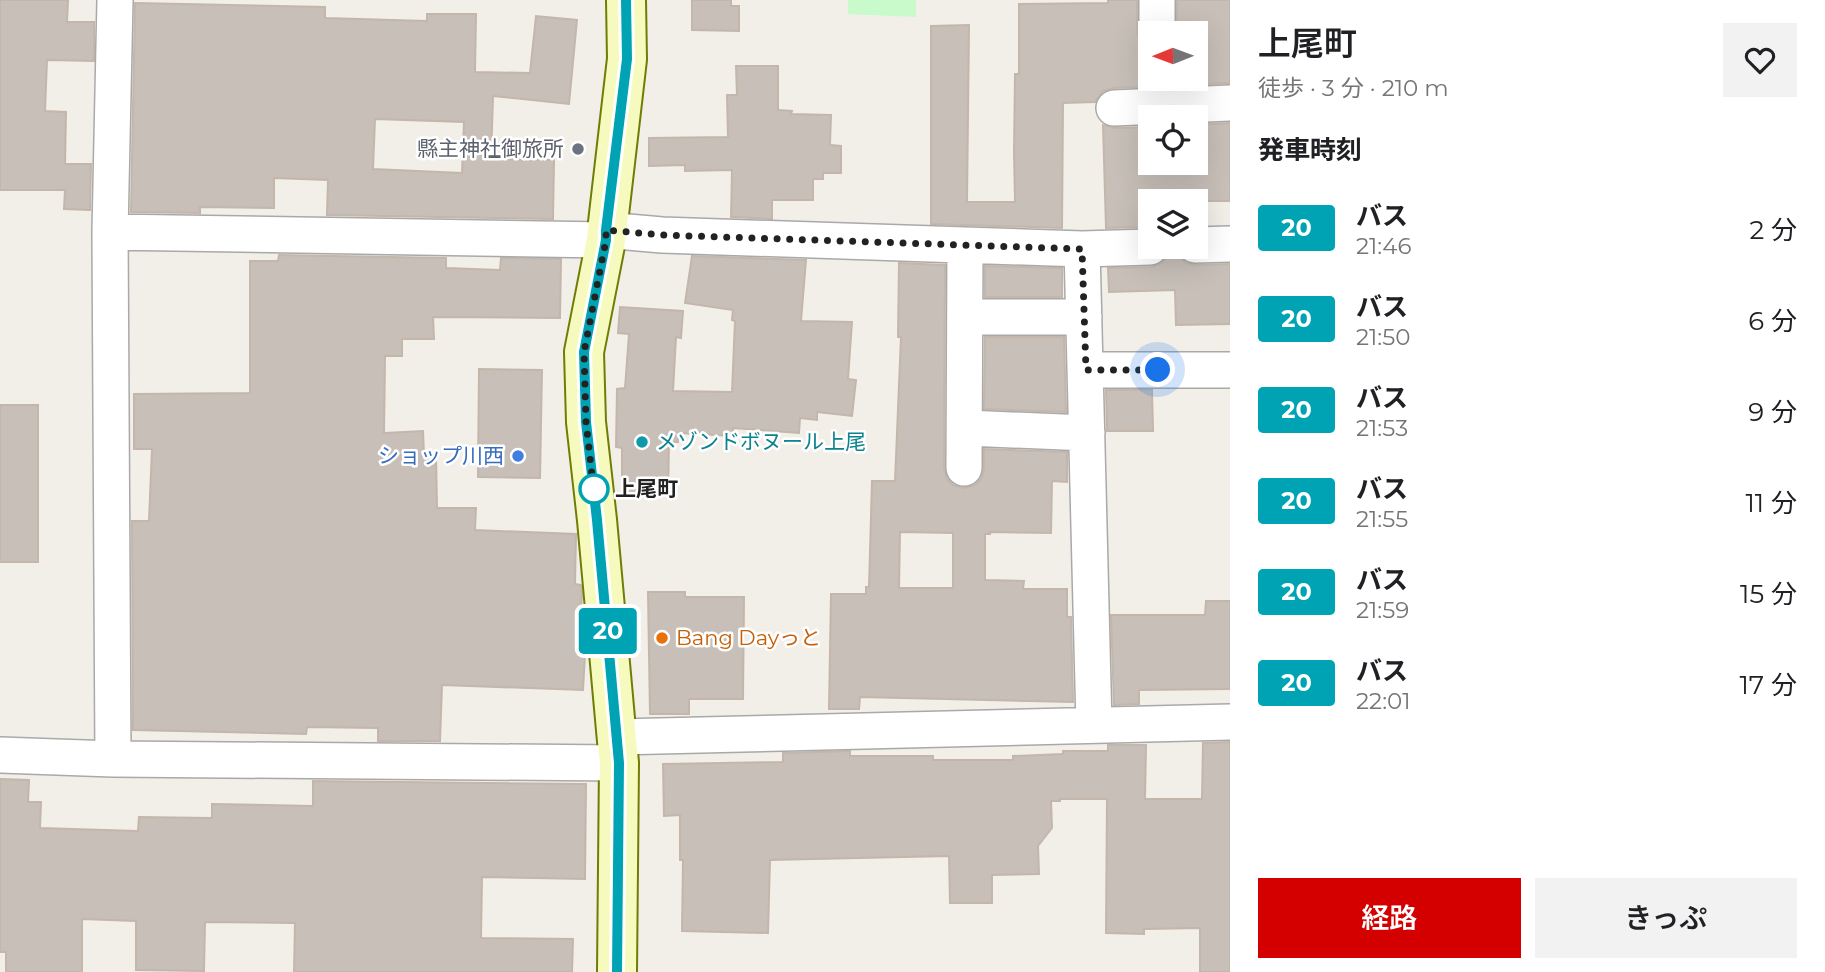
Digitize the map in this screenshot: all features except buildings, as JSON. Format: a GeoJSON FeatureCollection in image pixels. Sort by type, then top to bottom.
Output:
{"type":"FeatureCollection","features":[{"type":"Feature","properties":{"kind":"street"},"geometry":{"type":"LineString","coordinates":[[113,759],[110,232],[115,0]]}},
{"type":"Feature","properties":{"kind":"street"},"geometry":{"type":"LineString","coordinates":[[617,972],[618,750],[585,408],[584,352],[606,235],[627,59],[626,0]]}},
{"type":"Feature","properties":{"kind":"street"},"geometry":{"type":"LineString","coordinates":[[1157,0],[1157,21]]}},
{"type":"Feature","properties":{"kind":"street"},"geometry":{"type":"LineString","coordinates":[[1114,108],[1158,92],[1230,103]]}},
{"type":"Feature","properties":{"kind":"street"},"geometry":{"type":"LineString","coordinates":[[110,232],[662,235],[965,247],[1138,247]]}},
{"type":"Feature","properties":{"kind":"street"},"geometry":{"type":"LineString","coordinates":[[1208,245],[1230,244]]}},
{"type":"Feature","properties":{"kind":"street"},"geometry":{"type":"LineString","coordinates":[[964,468],[965,247]]}},
{"type":"Feature","properties":{"kind":"street"},"geometry":{"type":"LineString","coordinates":[[1082,249],[1094,725]]}},
{"type":"Feature","properties":{"kind":"street"},"geometry":{"type":"LineString","coordinates":[[965,317],[1084,317]]}},
{"type":"Feature","properties":{"kind":"street"},"geometry":{"type":"LineString","coordinates":[[1086,370],[1230,370]]}},
{"type":"Feature","properties":{"kind":"street"},"geometry":{"type":"LineString","coordinates":[[965,428],[1087,433]]}},
{"type":"Feature","properties":{"kind":"street"},"geometry":{"type":"LineString","coordinates":[[0,755],[113,759],[618,750],[1094,725],[1230,722]]}},
{"type":"Feature","properties":{"kind":"green space"},"geometry":{"type":"Polygon","coordinates":[[[848,0],[916,0],[916,17],[848,14],[848,0]]]}},
{"type":"Feature","properties":{"kind":"bus line","name":"20"},"geometry":{"type":"LineString","coordinates":[[617,972],[619,763],[586,422],[584,352],[606,240],[627,59],[626,0]]}},
{"type":"Feature","properties":{"kind":"place","name":"縣主神社御旅所"},"geometry":{"type":"Point","coordinates":[578,149]}},
{"type":"Feature","properties":{"kind":"place","name":"メゾンドボヌール上尾"},"geometry":{"type":"Point","coordinates":[642,442]}},
{"type":"Feature","properties":{"kind":"place","name":"ショップ川西"},"geometry":{"type":"Point","coordinates":[518,456]}},
{"type":"Feature","properties":{"kind":"place","name":"上尾町"},"geometry":{"type":"Point","coordinates":[594,489]}},
{"type":"Feature","properties":{"kind":"place","name":"Bang Dayっと"},"geometry":{"type":"Point","coordinates":[662,638]}},
{"type":"Feature","properties":{"kind":"route"},"geometry":{"type":"LineString","coordinates":[[594,489],[594,493],[586,422],[584,352],[606,230],[662,235],[1082,249],[1086,370],[1158,370]]}}]}
